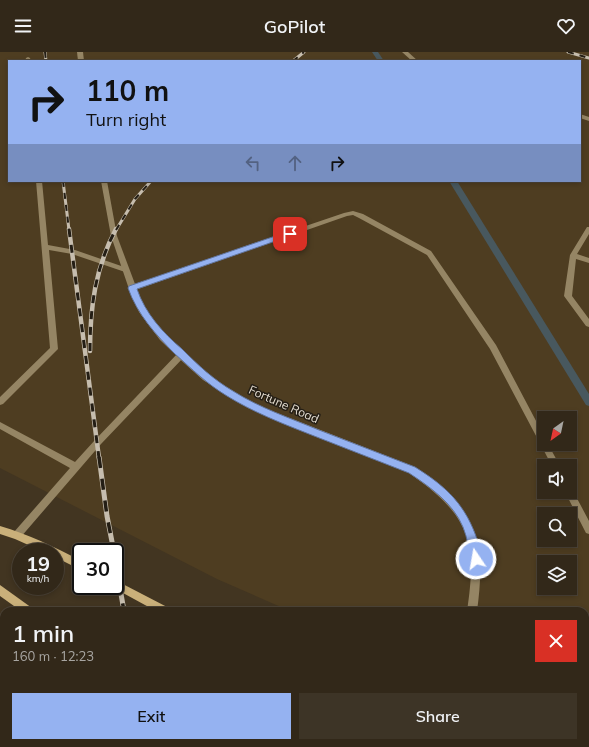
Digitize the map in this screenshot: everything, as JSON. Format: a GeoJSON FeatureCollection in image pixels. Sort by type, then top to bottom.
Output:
{"type":"FeatureCollection","features":[{"type":"Feature","properties":{"kind":"main road"},"geometry":{"type":"LineString","coordinates":[[0,530],[17,535],[35,543]]}},
{"type":"Feature","properties":{"kind":"main road"},"geometry":{"type":"LineString","coordinates":[[124,589],[158,607]]}},
{"type":"Feature","properties":{"kind":"main road"},"geometry":{"type":"LineString","coordinates":[[0,590],[23,607]]}},
{"type":"Feature","properties":{"kind":"street"},"geometry":{"type":"LineString","coordinates":[[405,52],[414,60]]}},
{"type":"Feature","properties":{"kind":"street"},"geometry":{"type":"LineString","coordinates":[[0,402],[54,349],[39,182]]}},
{"type":"Feature","properties":{"kind":"street","name":"Fortune Road"},"geometry":{"type":"LineString","coordinates":[[104,182],[114,236],[124,270],[143,312],[163,338],[206,378],[251,406],[412,470],[430,482],[458,509],[468,525],[475,549],[478,570],[473,607]]}},
{"type":"Feature","properties":{"kind":"street"},"geometry":{"type":"LineString","coordinates":[[132,288],[346,214],[353,213],[428,253],[493,347],[537,431]]}},
{"type":"Feature","properties":{"kind":"street"},"geometry":{"type":"LineString","coordinates":[[589,229],[573,254],[568,296],[589,324]]}},
{"type":"Feature","properties":{"kind":"street"},"geometry":{"type":"LineString","coordinates":[[45,247],[73,252],[124,270]]}},
{"type":"Feature","properties":{"kind":"street"},"geometry":{"type":"LineString","coordinates":[[573,254],[589,260]]}},
{"type":"Feature","properties":{"kind":"street"},"geometry":{"type":"LineString","coordinates":[[17,535],[98,442],[181,355]]}},
{"type":"Feature","properties":{"kind":"street"},"geometry":{"type":"LineString","coordinates":[[0,425],[77,467]]}},
{"type":"Feature","properties":{"kind":"street"},"geometry":{"type":"LineString","coordinates":[[573,499],[589,530]]}},
{"type":"Feature","properties":{"kind":"shaded area"},"geometry":{"type":"Polygon","coordinates":[[[0,52],[589,52],[589,607],[281,607],[217,579],[0,468],[0,52]]]}},
{"type":"Feature","properties":{"kind":"waterway"},"geometry":{"type":"LineString","coordinates":[[375,52],[380,60]]}},
{"type":"Feature","properties":{"kind":"waterway"},"geometry":{"type":"LineString","coordinates":[[454,182],[589,402]]}},
{"type":"Feature","properties":{"kind":"railway"},"geometry":{"type":"LineString","coordinates":[[45,52],[46,60]]}},
{"type":"Feature","properties":{"kind":"railway"},"geometry":{"type":"LineString","coordinates":[[294,60],[304,52]]}},
{"type":"Feature","properties":{"kind":"railway"},"geometry":{"type":"LineString","coordinates":[[568,52],[589,58]]}},
{"type":"Feature","properties":{"kind":"railway"},"geometry":{"type":"LineString","coordinates":[[63,182],[69,230]]}},
{"type":"Feature","properties":{"kind":"railway"},"geometry":{"type":"LineString","coordinates":[[116,230],[135,199],[150,182]]}},
{"type":"Feature","properties":{"kind":"railway"},"geometry":{"type":"LineString","coordinates":[[69,229],[99,458]]}},
{"type":"Feature","properties":{"kind":"railway"},"geometry":{"type":"LineString","coordinates":[[90,351],[91,319],[95,288],[103,258],[116,229]]}},
{"type":"Feature","properties":{"kind":"railway"},"geometry":{"type":"LineString","coordinates":[[99,457],[112,543]]}},
{"type":"Feature","properties":{"kind":"railway"},"geometry":{"type":"LineString","coordinates":[[121,595],[123,607]]}},
{"type":"Feature","properties":{"kind":"route"},"geometry":{"type":"LineString","coordinates":[[290,234],[132,288],[143,312],[163,338],[206,378],[229,393],[251,406],[274,416],[392,461],[412,470],[430,482],[458,509],[468,525],[475,549],[476,559]]}}]}
